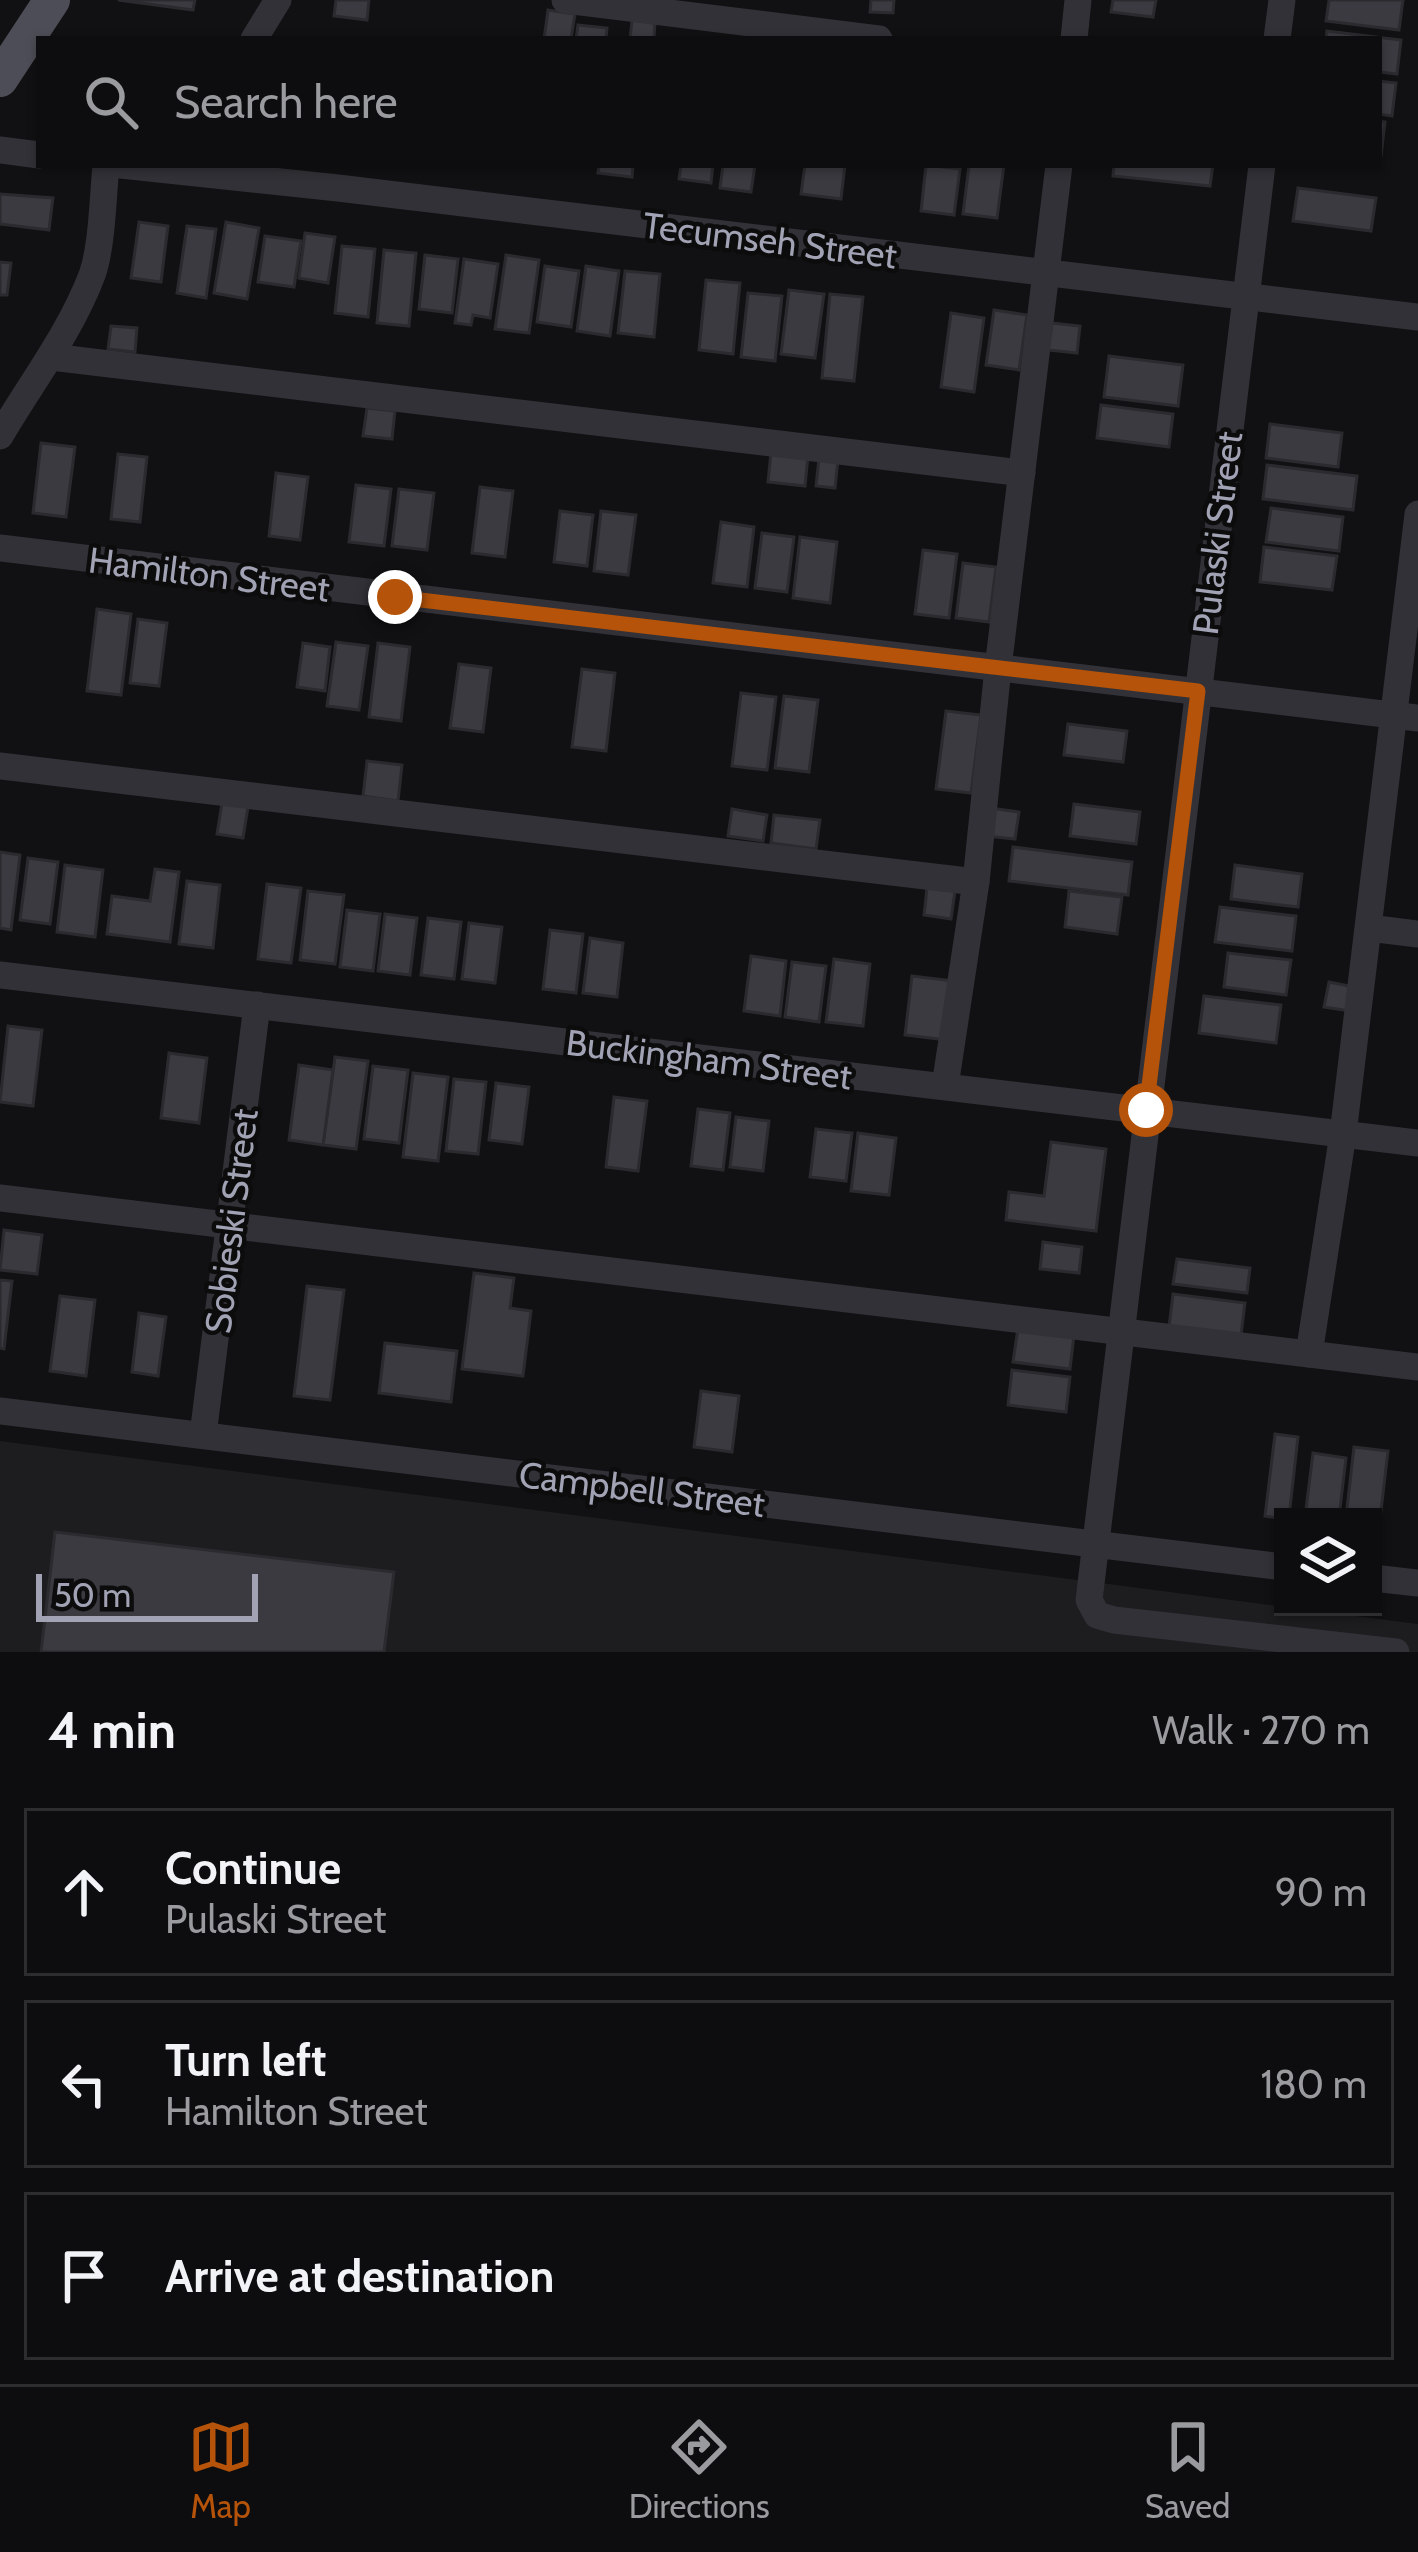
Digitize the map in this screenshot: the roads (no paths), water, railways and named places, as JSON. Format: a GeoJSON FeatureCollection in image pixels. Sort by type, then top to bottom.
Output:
{"type":"FeatureCollection","features":[{"type":"Feature","properties":{"kind":"main road"},"geometry":{"type":"LineString","coordinates":[[0,80],[44,3]]}},
{"type":"Feature","properties":{"kind":"street"},"geometry":{"type":"LineString","coordinates":[[256,36],[278,0]]}},
{"type":"Feature","properties":{"kind":"street"},"geometry":{"type":"LineString","coordinates":[[565,0],[855,36]]}},
{"type":"Feature","properties":{"kind":"street"},"geometry":{"type":"LineString","coordinates":[[1074,36],[1078,0]]}},
{"type":"Feature","properties":{"kind":"street"},"geometry":{"type":"LineString","coordinates":[[1277,36],[1282,0]]}},
{"type":"Feature","properties":{"kind":"street"},"geometry":{"type":"LineString","coordinates":[[0,150],[36,155]]}},
{"type":"Feature","properties":{"kind":"street"},"geometry":{"type":"LineString","coordinates":[[0,436],[50,357],[94,272],[106,168]]}},
{"type":"Feature","properties":{"kind":"street","name":"Tecumseh Street"},"geometry":{"type":"LineString","coordinates":[[179,168],[1418,317]]}},
{"type":"Feature","properties":{"kind":"street"},"geometry":{"type":"LineString","coordinates":[[945,1086],[976,882],[1059,168]]}},
{"type":"Feature","properties":{"kind":"street","name":"Pulaski Street"},"geometry":{"type":"LineString","coordinates":[[1262,168],[1089,1600],[1097,1615],[1114,1620],[1396,1652]]}},
{"type":"Feature","properties":{"kind":"street"},"geometry":{"type":"LineString","coordinates":[[50,357],[1022,473]]}},
{"type":"Feature","properties":{"kind":"street"},"geometry":{"type":"LineString","coordinates":[[1310,1354],[1369,928],[1406,717],[1418,519]]}},
{"type":"Feature","properties":{"kind":"street","name":"Hamilton Street"},"geometry":{"type":"LineString","coordinates":[[0,548],[1406,717]]}},
{"type":"Feature","properties":{"kind":"street"},"geometry":{"type":"LineString","coordinates":[[0,766],[976,882]]}},
{"type":"Feature","properties":{"kind":"street"},"geometry":{"type":"LineString","coordinates":[[1369,928],[1418,934]]}},
{"type":"Feature","properties":{"kind":"street","name":"Buckingham Street"},"geometry":{"type":"LineString","coordinates":[[0,975],[1418,1143]]}},
{"type":"Feature","properties":{"kind":"street","name":"Sobieski Street"},"geometry":{"type":"LineString","coordinates":[[203,1436],[257,1005]]}},
{"type":"Feature","properties":{"kind":"street"},"geometry":{"type":"LineString","coordinates":[[0,1198],[1418,1367]]}},
{"type":"Feature","properties":{"kind":"street","name":"Campbell Street"},"geometry":{"type":"LineString","coordinates":[[0,1411],[1274,1566]]}},
{"type":"Feature","properties":{"kind":"street"},"geometry":{"type":"LineString","coordinates":[[1382,1579],[1418,1583]]}}]}
